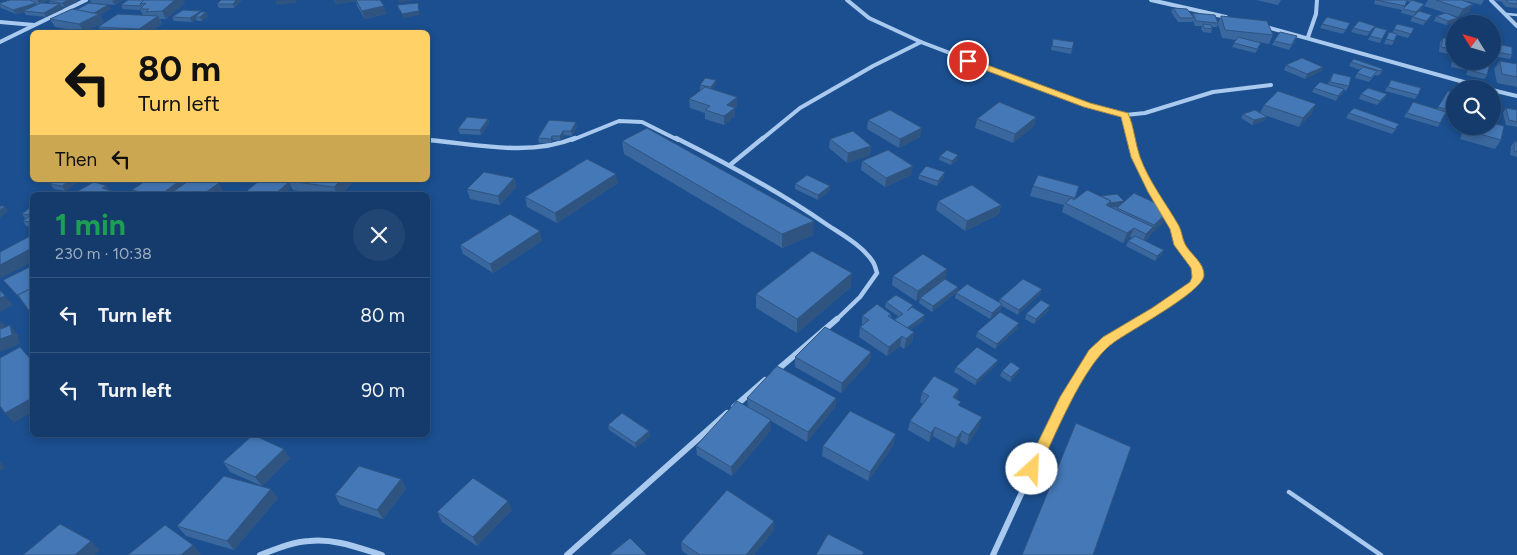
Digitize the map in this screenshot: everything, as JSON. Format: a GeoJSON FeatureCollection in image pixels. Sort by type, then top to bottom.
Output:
{"type":"FeatureCollection","features":[{"type":"Feature","properties":{"kind":"street"},"geometry":{"type":"LineString","coordinates":[[0,42],[86,0]]}},
{"type":"Feature","properties":{"kind":"street"},"geometry":{"type":"LineString","coordinates":[[847,0],[870,18],[921,42],[1087,105],[1125,115],[1145,114],[1195,96],[1213,92],[1271,85]]}},
{"type":"Feature","properties":{"kind":"street"},"geometry":{"type":"LineString","coordinates":[[1151,0],[1230,18]]}},
{"type":"Feature","properties":{"kind":"street"},"geometry":{"type":"LineString","coordinates":[[1308,37],[1316,14],[1317,0]]}},
{"type":"Feature","properties":{"kind":"street"},"geometry":{"type":"LineString","coordinates":[[1491,0],[1517,26]]}},
{"type":"Feature","properties":{"kind":"street"},"geometry":{"type":"LineString","coordinates":[[0,22],[35,25]]}},
{"type":"Feature","properties":{"kind":"street"},"geometry":{"type":"LineString","coordinates":[[1256,25],[1308,37],[1457,80]]}},
{"type":"Feature","properties":{"kind":"street"},"geometry":{"type":"LineString","coordinates":[[730,165],[800,108],[873,66],[921,42]]}},
{"type":"Feature","properties":{"kind":"street"},"geometry":{"type":"LineString","coordinates":[[1501,92],[1517,96]]}},
{"type":"Feature","properties":{"kind":"street"},"geometry":{"type":"LineString","coordinates":[[993,555],[1064,401],[1094,354],[1107,340],[1185,291],[1194,284],[1198,277],[1197,267],[1180,245],[1176,229],[1153,192],[1135,157],[1125,115]]}},
{"type":"Feature","properties":{"kind":"street"},"geometry":{"type":"LineString","coordinates":[[430,140],[525,149],[569,142],[611,124],[630,121],[642,122],[730,165],[804,209],[840,233],[865,253],[874,263],[877,273],[873,282],[838,316],[567,555]]}},
{"type":"Feature","properties":{"kind":"street"},"geometry":{"type":"LineString","coordinates":[[260,555],[302,542],[318,540],[335,542],[382,555]]}},
{"type":"Feature","properties":{"kind":"lane"},"geometry":{"type":"LineString","coordinates":[[1507,14],[1517,15]]}},
{"type":"Feature","properties":{"kind":"lane"},"geometry":{"type":"LineString","coordinates":[[1290,492],[1381,555]]}},
{"type":"Feature","properties":{"kind":"building"},"geometry":{"type":"Polygon","coordinates":[[[10,0],[30,0],[36,3],[13,10],[0,4],[10,0]]]}},
{"type":"Feature","properties":{"kind":"building"},"geometry":{"type":"Polygon","coordinates":[[[50,0],[69,0],[62,3],[50,0]]]}},
{"type":"Feature","properties":{"kind":"building"},"geometry":{"type":"Polygon","coordinates":[[[128,0],[144,0],[140,4],[141,6],[121,5],[128,0]]]}},
{"type":"Feature","properties":{"kind":"building"},"geometry":{"type":"Polygon","coordinates":[[[144,0],[175,0],[162,11],[146,12],[149,9],[140,9],[146,3],[140,4],[144,0]]]}},
{"type":"Feature","properties":{"kind":"building"},"geometry":{"type":"Polygon","coordinates":[[[221,0],[236,0],[233,4],[217,4],[221,0]]]}},
{"type":"Feature","properties":{"kind":"building"},"geometry":{"type":"Polygon","coordinates":[[[356,0],[380,0],[384,6],[362,11],[356,0]]]}},
{"type":"Feature","properties":{"kind":"building"},"geometry":{"type":"Polygon","coordinates":[[[1376,0],[1407,0],[1405,6],[1376,0]]]}},
{"type":"Feature","properties":{"kind":"building"},"geometry":{"type":"Polygon","coordinates":[[[1412,0],[1424,4],[1416,12],[1403,9],[1412,0]]]}},
{"type":"Feature","properties":{"kind":"building"},"geometry":{"type":"Polygon","coordinates":[[[1436,0],[1462,0],[1473,4],[1463,9],[1436,0]]]}},
{"type":"Feature","properties":{"kind":"building"},"geometry":{"type":"Polygon","coordinates":[[[1506,0],[1517,0],[1517,4],[1509,3],[1506,0]]]}},
{"type":"Feature","properties":{"kind":"building"},"geometry":{"type":"Polygon","coordinates":[[[41,3],[60,4],[44,13],[23,11],[41,3]]]}},
{"type":"Feature","properties":{"kind":"building"},"geometry":{"type":"Polygon","coordinates":[[[89,3],[108,5],[94,13],[76,10],[89,3]]]}},
{"type":"Feature","properties":{"kind":"building"},"geometry":{"type":"Polygon","coordinates":[[[418,3],[419,11],[402,14],[397,5],[418,3]]]}},
{"type":"Feature","properties":{"kind":"building"},"geometry":{"type":"Polygon","coordinates":[[[1173,8],[1187,9],[1194,18],[1180,18],[1173,8]]]}},
{"type":"Feature","properties":{"kind":"building"},"geometry":{"type":"Polygon","coordinates":[[[72,9],[99,14],[79,24],[50,19],[72,9]]]}},
{"type":"Feature","properties":{"kind":"building"},"geometry":{"type":"Polygon","coordinates":[[[183,10],[201,11],[190,18],[172,17],[183,10]]]}},
{"type":"Feature","properties":{"kind":"building"},"geometry":{"type":"Polygon","coordinates":[[[1419,11],[1432,15],[1426,21],[1413,17],[1419,11]]]}},
{"type":"Feature","properties":{"kind":"building"},"geometry":{"type":"Polygon","coordinates":[[[201,12],[206,12],[200,17],[195,17],[201,12]]]}},
{"type":"Feature","properties":{"kind":"building"},"geometry":{"type":"Polygon","coordinates":[[[1193,13],[1215,15],[1218,23],[1196,21],[1193,13]]]}},
{"type":"Feature","properties":{"kind":"building"},"geometry":{"type":"Polygon","coordinates":[[[1446,13],[1451,15],[1446,15],[1446,20],[1436,16],[1446,13]]]}},
{"type":"Feature","properties":{"kind":"building"},"geometry":{"type":"Polygon","coordinates":[[[118,14],[158,16],[139,29],[98,27],[118,14]]]}},
{"type":"Feature","properties":{"kind":"building"},"geometry":{"type":"Polygon","coordinates":[[[1221,16],[1267,21],[1273,35],[1225,30],[1221,16]]]}},
{"type":"Feature","properties":{"kind":"building"},"geometry":{"type":"Polygon","coordinates":[[[1327,17],[1350,23],[1346,30],[1322,24],[1327,17]]]}},
{"type":"Feature","properties":{"kind":"building"},"geometry":{"type":"Polygon","coordinates":[[[1359,21],[1375,26],[1369,32],[1353,28],[1359,21]]]}},
{"type":"Feature","properties":{"kind":"building"},"geometry":{"type":"Polygon","coordinates":[[[1203,24],[1211,25],[1212,29],[1204,28],[1203,24]]]}},
{"type":"Feature","properties":{"kind":"building"},"geometry":{"type":"Polygon","coordinates":[[[1397,24],[1414,28],[1411,34],[1394,29],[1397,24]]]}},
{"type":"Feature","properties":{"kind":"building"},"geometry":{"type":"Polygon","coordinates":[[[1375,27],[1387,30],[1382,39],[1370,36],[1375,27]]]}},
{"type":"Feature","properties":{"kind":"building"},"geometry":{"type":"Polygon","coordinates":[[[1280,32],[1297,36],[1291,45],[1274,41],[1280,32]]]}},
{"type":"Feature","properties":{"kind":"building"},"geometry":{"type":"Polygon","coordinates":[[[1389,32],[1397,34],[1394,41],[1386,39],[1389,32]]]}},
{"type":"Feature","properties":{"kind":"building"},"geometry":{"type":"Polygon","coordinates":[[[1238,37],[1261,43],[1257,49],[1234,43],[1238,37]]]}},
{"type":"Feature","properties":{"kind":"building"},"geometry":{"type":"Polygon","coordinates":[[[1443,38],[1446,38],[1446,48],[1441,47],[1443,38]]]}},
{"type":"Feature","properties":{"kind":"building"},"geometry":{"type":"Polygon","coordinates":[[[1053,39],[1074,42],[1072,49],[1052,46],[1053,39]]]}},
{"type":"Feature","properties":{"kind":"building"},"geometry":{"type":"Polygon","coordinates":[[[1501,45],[1512,47],[1512,55],[1501,53],[1501,45]]]}},
{"type":"Feature","properties":{"kind":"building"},"geometry":{"type":"Polygon","coordinates":[[[1302,58],[1323,67],[1307,74],[1286,65],[1302,58]]]}},
{"type":"Feature","properties":{"kind":"building"},"geometry":{"type":"Polygon","coordinates":[[[1354,59],[1383,69],[1380,71],[1351,62],[1354,59]]]}},
{"type":"Feature","properties":{"kind":"building"},"geometry":{"type":"Polygon","coordinates":[[[1501,61],[1517,64],[1517,77],[1502,74],[1501,61]]]}},
{"type":"Feature","properties":{"kind":"building"},"geometry":{"type":"Polygon","coordinates":[[[1363,67],[1377,71],[1371,78],[1357,73],[1363,67]]]}},
{"type":"Feature","properties":{"kind":"building"},"geometry":{"type":"Polygon","coordinates":[[[1469,70],[1488,70],[1487,75],[1469,70]]]}},
{"type":"Feature","properties":{"kind":"building"},"geometry":{"type":"Polygon","coordinates":[[[1333,73],[1351,77],[1349,86],[1330,82],[1333,73]]]}},
{"type":"Feature","properties":{"kind":"building"},"geometry":{"type":"Polygon","coordinates":[[[705,78],[716,80],[711,87],[700,85],[705,78]]]}},
{"type":"Feature","properties":{"kind":"building"},"geometry":{"type":"Polygon","coordinates":[[[1391,80],[1421,88],[1418,95],[1388,87],[1391,80]]]}},
{"type":"Feature","properties":{"kind":"building"},"geometry":{"type":"Polygon","coordinates":[[[1320,82],[1344,89],[1338,96],[1314,88],[1320,82]]]}},
{"type":"Feature","properties":{"kind":"building"},"geometry":{"type":"Polygon","coordinates":[[[705,87],[737,97],[727,105],[735,108],[724,116],[705,110],[710,106],[689,99],[705,87]]]}},
{"type":"Feature","properties":{"kind":"building"},"geometry":{"type":"Polygon","coordinates":[[[1368,88],[1387,94],[1380,101],[1361,94],[1368,88]]]}},
{"type":"Feature","properties":{"kind":"building"},"geometry":{"type":"Polygon","coordinates":[[[1278,91],[1316,104],[1303,118],[1264,105],[1278,91]]]}},
{"type":"Feature","properties":{"kind":"building"},"geometry":{"type":"Polygon","coordinates":[[[1446,94],[1446,109],[1438,107],[1446,94]]]}},
{"type":"Feature","properties":{"kind":"building"},"geometry":{"type":"Polygon","coordinates":[[[999,102],[1036,117],[1015,134],[977,119],[999,102]]]}},
{"type":"Feature","properties":{"kind":"building"},"geometry":{"type":"Polygon","coordinates":[[[1413,102],[1446,112],[1440,123],[1407,113],[1413,102]]]}},
{"type":"Feature","properties":{"kind":"building"},"geometry":{"type":"Polygon","coordinates":[[[1354,108],[1399,124],[1395,129],[1349,113],[1354,108]]]}},
{"type":"Feature","properties":{"kind":"building"},"geometry":{"type":"Polygon","coordinates":[[[1506,108],[1517,110],[1517,122],[1509,120],[1506,108]]]}},
{"type":"Feature","properties":{"kind":"building"},"geometry":{"type":"Polygon","coordinates":[[[890,110],[922,128],[900,139],[868,120],[890,110]]]}},
{"type":"Feature","properties":{"kind":"building"},"geometry":{"type":"Polygon","coordinates":[[[1255,110],[1267,117],[1254,120],[1243,114],[1255,110]]]}},
{"type":"Feature","properties":{"kind":"building"},"geometry":{"type":"Polygon","coordinates":[[[467,117],[488,119],[480,130],[458,129],[467,117]]]}},
{"type":"Feature","properties":{"kind":"building"},"geometry":{"type":"Polygon","coordinates":[[[549,120],[576,122],[571,131],[563,131],[560,136],[552,136],[551,139],[538,138],[549,120]]]}},
{"type":"Feature","properties":{"kind":"building"},"geometry":{"type":"Polygon","coordinates":[[[1501,125],[1504,126],[1501,140],[1484,135],[1501,135],[1501,125]]]}},
{"type":"Feature","properties":{"kind":"building"},"geometry":{"type":"Polygon","coordinates":[[[647,128],[814,221],[782,234],[622,141],[647,128]]]}},
{"type":"Feature","properties":{"kind":"building"},"geometry":{"type":"Polygon","coordinates":[[[853,131],[871,146],[848,153],[830,139],[853,131]]]}},
{"type":"Feature","properties":{"kind":"building"},"geometry":{"type":"Polygon","coordinates":[[[1515,141],[1517,142],[1517,152],[1514,151],[1515,141]]]}},
{"type":"Feature","properties":{"kind":"building"},"geometry":{"type":"Polygon","coordinates":[[[888,150],[913,166],[886,178],[862,161],[888,150]]]}},
{"type":"Feature","properties":{"kind":"building"},"geometry":{"type":"Polygon","coordinates":[[[947,150],[958,155],[952,161],[940,156],[947,150]]]}},
{"type":"Feature","properties":{"kind":"building"},"geometry":{"type":"Polygon","coordinates":[[[587,159],[616,174],[555,213],[525,197],[587,159]]]}},
{"type":"Feature","properties":{"kind":"building"},"geometry":{"type":"Polygon","coordinates":[[[926,166],[945,172],[938,181],[919,175],[926,166]]]}},
{"type":"Feature","properties":{"kind":"building"},"geometry":{"type":"Polygon","coordinates":[[[484,172],[514,178],[498,196],[467,189],[484,172]]]}},
{"type":"Feature","properties":{"kind":"building"},"geometry":{"type":"Polygon","coordinates":[[[807,175],[830,186],[818,195],[795,184],[807,175]]]}},
{"type":"Feature","properties":{"kind":"building"},"geometry":{"type":"Polygon","coordinates":[[[1038,175],[1079,186],[1075,198],[1033,186],[1038,175]]]}},
{"type":"Feature","properties":{"kind":"building"},"geometry":{"type":"Polygon","coordinates":[[[54,182],[67,182],[62,186],[50,184],[54,182]]]}},
{"type":"Feature","properties":{"kind":"building"},"geometry":{"type":"Polygon","coordinates":[[[94,182],[107,186],[102,188],[111,191],[109,192],[76,192],[94,182]]]}},
{"type":"Feature","properties":{"kind":"building"},"geometry":{"type":"Polygon","coordinates":[[[144,182],[178,182],[164,192],[132,190],[144,182]]]}},
{"type":"Feature","properties":{"kind":"building"},"geometry":{"type":"Polygon","coordinates":[[[187,182],[219,183],[206,192],[172,192],[187,182]]]}},
{"type":"Feature","properties":{"kind":"building"},"geometry":{"type":"Polygon","coordinates":[[[258,182],[289,182],[277,192],[246,192],[258,182]]]}},
{"type":"Feature","properties":{"kind":"building"},"geometry":{"type":"Polygon","coordinates":[[[296,182],[339,182],[334,187],[296,182]]]}},
{"type":"Feature","properties":{"kind":"building"},"geometry":{"type":"Polygon","coordinates":[[[972,185],[1001,205],[967,221],[938,201],[972,185]]]}},
{"type":"Feature","properties":{"kind":"building"},"geometry":{"type":"Polygon","coordinates":[[[1087,190],[1111,201],[1106,205],[1153,227],[1146,234],[1134,228],[1127,233],[1065,203],[1071,198],[1074,200],[1087,190]]]}},
{"type":"Feature","properties":{"kind":"building"},"geometry":{"type":"Polygon","coordinates":[[[1134,193],[1170,210],[1154,225],[1117,208],[1134,193]]]}},
{"type":"Feature","properties":{"kind":"building"},"geometry":{"type":"Polygon","coordinates":[[[1117,194],[1124,201],[1110,203],[1111,201],[1101,196],[1117,194]]]}},
{"type":"Feature","properties":{"kind":"building"},"geometry":{"type":"Polygon","coordinates":[[[30,208],[30,215],[22,214],[30,208]]]}},
{"type":"Feature","properties":{"kind":"building"},"geometry":{"type":"Polygon","coordinates":[[[510,214],[540,231],[490,264],[460,245],[510,214]]]}},
{"type":"Feature","properties":{"kind":"building"},"geometry":{"type":"Polygon","coordinates":[[[30,216],[30,222],[23,221],[30,216]]]}},
{"type":"Feature","properties":{"kind":"building"},"geometry":{"type":"Polygon","coordinates":[[[30,236],[30,249],[0,265],[0,252],[30,236]]]}},
{"type":"Feature","properties":{"kind":"building"},"geometry":{"type":"Polygon","coordinates":[[[1135,236],[1164,250],[1157,256],[1128,241],[1135,236]]]}},
{"type":"Feature","properties":{"kind":"building"},"geometry":{"type":"Polygon","coordinates":[[[812,251],[852,273],[797,319],[756,294],[812,251]]]}},
{"type":"Feature","properties":{"kind":"building"},"geometry":{"type":"Polygon","coordinates":[[[923,254],[947,269],[918,291],[893,276],[923,254]]]}},
{"type":"Feature","properties":{"kind":"building"},"geometry":{"type":"Polygon","coordinates":[[[30,267],[30,289],[18,295],[19,297],[3,280],[30,267]]]}},
{"type":"Feature","properties":{"kind":"building"},"geometry":{"type":"Polygon","coordinates":[[[945,279],[958,287],[933,306],[920,298],[945,279]]]}},
{"type":"Feature","properties":{"kind":"building"},"geometry":{"type":"Polygon","coordinates":[[[1023,279],[1042,289],[1019,310],[1000,299],[1023,279]]]}},
{"type":"Feature","properties":{"kind":"building"},"geometry":{"type":"Polygon","coordinates":[[[967,284],[1002,304],[992,313],[956,293],[967,284]]]}},
{"type":"Feature","properties":{"kind":"building"},"geometry":{"type":"Polygon","coordinates":[[[30,289],[30,312],[18,295],[30,289]]]}},
{"type":"Feature","properties":{"kind":"building"},"geometry":{"type":"Polygon","coordinates":[[[0,290],[5,296],[0,298],[0,290]]]}},
{"type":"Feature","properties":{"kind":"building"},"geometry":{"type":"Polygon","coordinates":[[[896,295],[913,305],[907,311],[912,307],[925,315],[907,328],[894,320],[903,314],[886,302],[896,295]]]}},
{"type":"Feature","properties":{"kind":"building"},"geometry":{"type":"Polygon","coordinates":[[[1041,300],[1050,305],[1036,319],[1026,314],[1041,300]]]}},
{"type":"Feature","properties":{"kind":"building"},"geometry":{"type":"Polygon","coordinates":[[[877,304],[891,314],[888,316],[914,332],[906,339],[902,336],[889,347],[860,327],[869,320],[862,316],[877,304]]]}},
{"type":"Feature","properties":{"kind":"building"},"geometry":{"type":"Polygon","coordinates":[[[1000,312],[1019,323],[997,344],[977,332],[1000,312]]]}},
{"type":"Feature","properties":{"kind":"building"},"geometry":{"type":"Polygon","coordinates":[[[10,325],[12,335],[0,339],[0,326],[1,329],[10,325]]]}},
{"type":"Feature","properties":{"kind":"building"},"geometry":{"type":"Polygon","coordinates":[[[825,327],[871,352],[842,383],[795,357],[825,327]]]}},
{"type":"Feature","properties":{"kind":"building"},"geometry":{"type":"Polygon","coordinates":[[[20,347],[30,359],[30,399],[5,413],[0,406],[0,358],[20,347]]]}},
{"type":"Feature","properties":{"kind":"building"},"geometry":{"type":"Polygon","coordinates":[[[977,347],[998,360],[977,380],[956,367],[977,347]]]}},
{"type":"Feature","properties":{"kind":"building"},"geometry":{"type":"Polygon","coordinates":[[[1011,362],[1020,368],[1011,377],[1002,371],[1011,362]]]}},
{"type":"Feature","properties":{"kind":"building"},"geometry":{"type":"Polygon","coordinates":[[[777,366],[836,398],[808,432],[747,398],[777,366]]]}},
{"type":"Feature","properties":{"kind":"building"},"geometry":{"type":"Polygon","coordinates":[[[934,376],[959,389],[953,397],[961,402],[958,405],[982,417],[969,435],[962,431],[957,438],[935,427],[931,433],[910,421],[929,396],[922,392],[934,376]]]}},
{"type":"Feature","properties":{"kind":"building"},"geometry":{"type":"Polygon","coordinates":[[[737,401],[771,420],[731,467],[696,446],[737,401]]]}},
{"type":"Feature","properties":{"kind":"building"},"geometry":{"type":"Polygon","coordinates":[[[850,411],[896,434],[870,472],[823,446],[850,411]]]}},
{"type":"Feature","properties":{"kind":"building"},"geometry":{"type":"Polygon","coordinates":[[[622,413],[649,431],[635,443],[608,425],[622,413]]]}},
{"type":"Feature","properties":{"kind":"building"},"geometry":{"type":"Polygon","coordinates":[[[1076,423],[1131,447],[1093,555],[1022,555],[1076,423]]]}},
{"type":"Feature","properties":{"kind":"building"},"geometry":{"type":"Polygon","coordinates":[[[251,437],[257,437],[284,449],[255,477],[223,462],[251,437]]]}},
{"type":"Feature","properties":{"kind":"building"},"geometry":{"type":"Polygon","coordinates":[[[359,466],[401,479],[377,510],[335,495],[359,466]]]}},
{"type":"Feature","properties":{"kind":"building"},"geometry":{"type":"Polygon","coordinates":[[[224,476],[271,489],[227,541],[177,526],[224,476]]]}},
{"type":"Feature","properties":{"kind":"building"},"geometry":{"type":"Polygon","coordinates":[[[473,478],[508,501],[473,537],[437,512],[473,478]]]}},
{"type":"Feature","properties":{"kind":"building"},"geometry":{"type":"Polygon","coordinates":[[[727,490],[774,521],[746,555],[700,555],[681,542],[727,490]]]}},
{"type":"Feature","properties":{"kind":"building"},"geometry":{"type":"Polygon","coordinates":[[[60,524],[91,541],[75,555],[23,555],[60,524]]]}},
{"type":"Feature","properties":{"kind":"building"},"geometry":{"type":"Polygon","coordinates":[[[165,525],[193,545],[181,555],[128,555],[165,525]]]}},
{"type":"Feature","properties":{"kind":"building"},"geometry":{"type":"Polygon","coordinates":[[[828,534],[864,552],[862,555],[816,555],[828,534]]]}},
{"type":"Feature","properties":{"kind":"building"},"geometry":{"type":"Polygon","coordinates":[[[630,538],[647,555],[609,555],[630,538]]]}},
{"type":"Feature","properties":{"kind":"route"},"geometry":{"type":"LineString","coordinates":[[968,61],[1087,105],[1125,115],[1135,157],[1153,192],[1176,229],[1180,245],[1197,267],[1198,277],[1194,284],[1156,311],[1107,340],[1094,354],[1064,401],[1032,469]]}}]}
